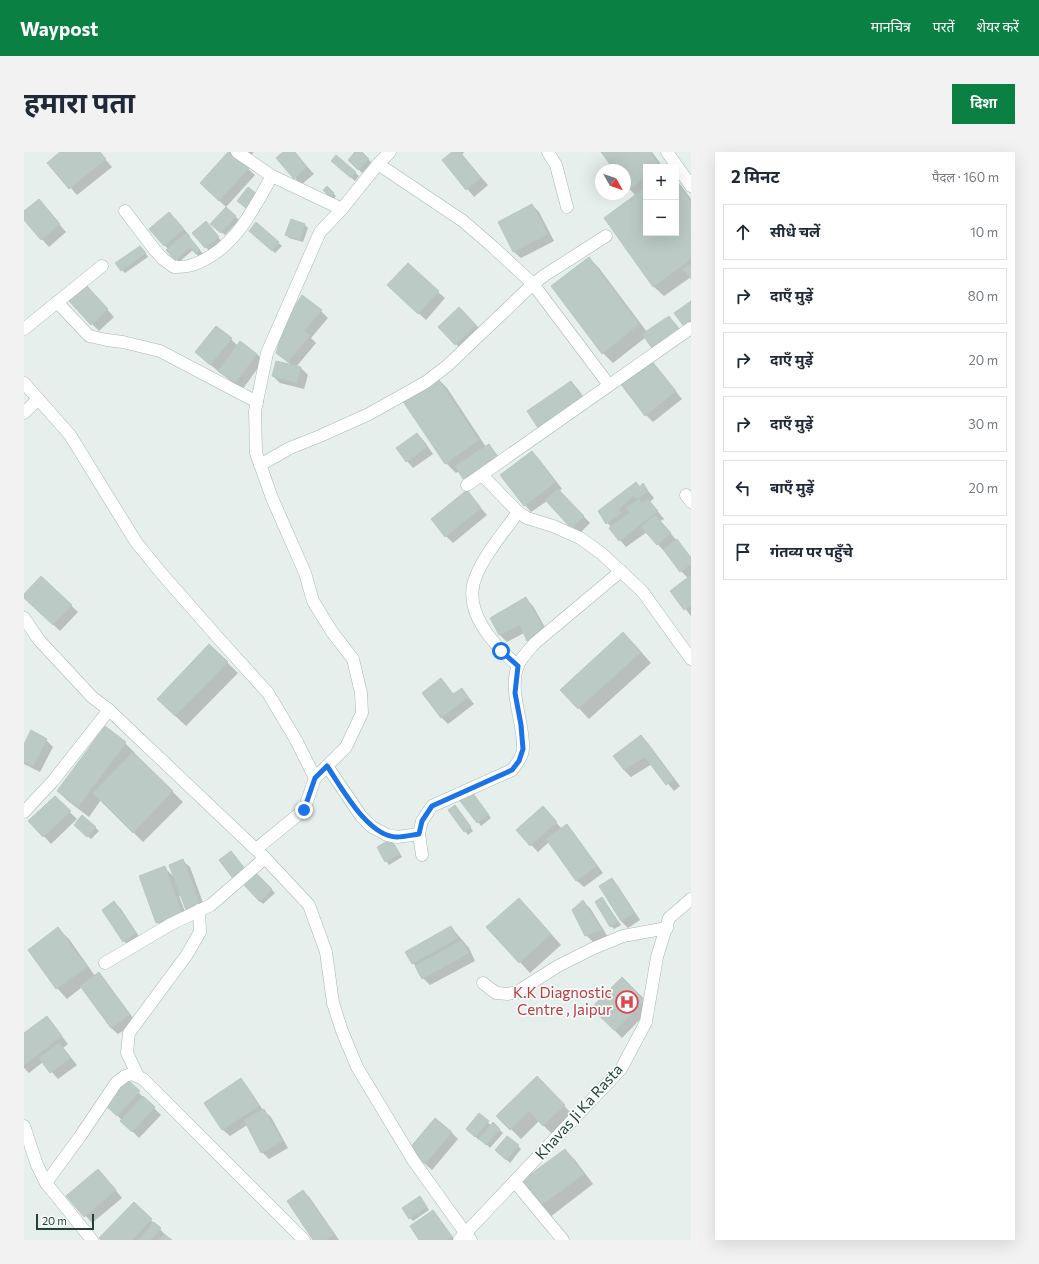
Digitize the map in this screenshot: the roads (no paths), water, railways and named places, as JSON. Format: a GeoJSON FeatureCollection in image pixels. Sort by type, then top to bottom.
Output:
{"type":"FeatureCollection","features":[{"type":"Feature","properties":{"kind":"street"},"geometry":{"type":"LineString","coordinates":[[237,152],[272,176],[342,209]]}},
{"type":"Feature","properties":{"kind":"street"},"geometry":{"type":"LineString","coordinates":[[256,849],[304,810],[315,778],[346,747],[362,713],[361,693],[353,658],[332,632],[313,601],[306,573],[272,498],[260,465],[256,453],[255,411],[267,354],[320,232],[342,209],[378,164],[390,152]]}},
{"type":"Feature","properties":{"kind":"street"},"geometry":{"type":"LineString","coordinates":[[548,152],[556,165],[567,207]]}},
{"type":"Feature","properties":{"kind":"street"},"geometry":{"type":"LineString","coordinates":[[667,152],[691,186]]}},
{"type":"Feature","properties":{"kind":"street"},"geometry":{"type":"LineString","coordinates":[[378,164],[463,222],[533,284],[609,386]]}},
{"type":"Feature","properties":{"kind":"street"},"geometry":{"type":"LineString","coordinates":[[125,211],[163,259],[174,267],[191,265],[210,257],[226,246],[249,218],[272,176]]}},
{"type":"Feature","properties":{"kind":"street"},"geometry":{"type":"LineString","coordinates":[[260,465],[290,448],[368,414],[426,382],[447,366],[533,284],[606,236]]}},
{"type":"Feature","properties":{"kind":"street"},"geometry":{"type":"LineString","coordinates":[[24,329],[102,266]]}},
{"type":"Feature","properties":{"kind":"street"},"geometry":{"type":"LineString","coordinates":[[57,302],[90,336],[160,351],[257,402]]}},
{"type":"Feature","properties":{"kind":"street"},"geometry":{"type":"LineString","coordinates":[[468,485],[691,328]]}},
{"type":"Feature","properties":{"kind":"street"},"geometry":{"type":"LineString","coordinates":[[24,383],[70,435],[136,542],[268,693],[296,740],[315,778]]}},
{"type":"Feature","properties":{"kind":"street"},"geometry":{"type":"LineString","coordinates":[[24,413],[38,399]]}},
{"type":"Feature","properties":{"kind":"street"},"geometry":{"type":"LineString","coordinates":[[482,475],[518,512],[528,518],[553,526],[580,538],[601,553],[642,591],[691,659]]}},
{"type":"Feature","properties":{"kind":"street"},"geometry":{"type":"LineString","coordinates":[[518,512],[475,576],[472,595],[476,614],[486,633],[501,651],[518,666]]}},
{"type":"Feature","properties":{"kind":"street"},"geometry":{"type":"LineString","coordinates":[[422,855],[419,834],[422,821],[432,806],[512,770],[519,761],[523,749],[521,725],[515,693],[518,666],[525,654],[535,643],[620,571]]}},
{"type":"Feature","properties":{"kind":"street"},"geometry":{"type":"LineString","coordinates":[[24,618],[39,640],[92,697],[109,710],[256,849],[308,904],[326,952],[333,1003],[342,1031],[357,1067],[413,1160],[465,1238]]}},
{"type":"Feature","properties":{"kind":"street"},"geometry":{"type":"LineString","coordinates":[[24,812],[53,781],[109,710]]}},
{"type":"Feature","properties":{"kind":"street"},"geometry":{"type":"LineString","coordinates":[[327,766],[361,816],[372,827],[386,835],[397,837],[419,834]]}},
{"type":"Feature","properties":{"kind":"street"},"geometry":{"type":"LineString","coordinates":[[105,963],[171,924],[211,905],[265,858]]}},
{"type":"Feature","properties":{"kind":"street","name":"Khavas Ji Ka Rasta"},"geometry":{"type":"LineString","coordinates":[[465,1238],[514,1182],[621,1069],[646,1022],[657,957],[670,918],[691,899]]}},
{"type":"Feature","properties":{"kind":"street"},"geometry":{"type":"LineString","coordinates":[[138,1076],[127,1052],[129,1033],[186,956],[200,932],[199,910]]}},
{"type":"Feature","properties":{"kind":"street"},"geometry":{"type":"LineString","coordinates":[[484,983],[496,993],[508,994],[517,992],[558,966],[594,948],[623,936],[667,928]]}},
{"type":"Feature","properties":{"kind":"street"},"geometry":{"type":"LineString","coordinates":[[46,1183],[116,1083],[125,1076],[132,1074],[143,1079],[304,1240]]}},
{"type":"Feature","properties":{"kind":"street"},"geometry":{"type":"LineString","coordinates":[[24,1126],[37,1165],[46,1183],[92,1240]]}},
{"type":"Feature","properties":{"kind":"street"},"geometry":{"type":"LineString","coordinates":[[514,1182],[563,1240]]}},
{"type":"Feature","properties":{"kind":"place","name":"K.K Diagnostic Centre , Jaipur"},"geometry":{"type":"Point","coordinates":[627,1002]}}]}
